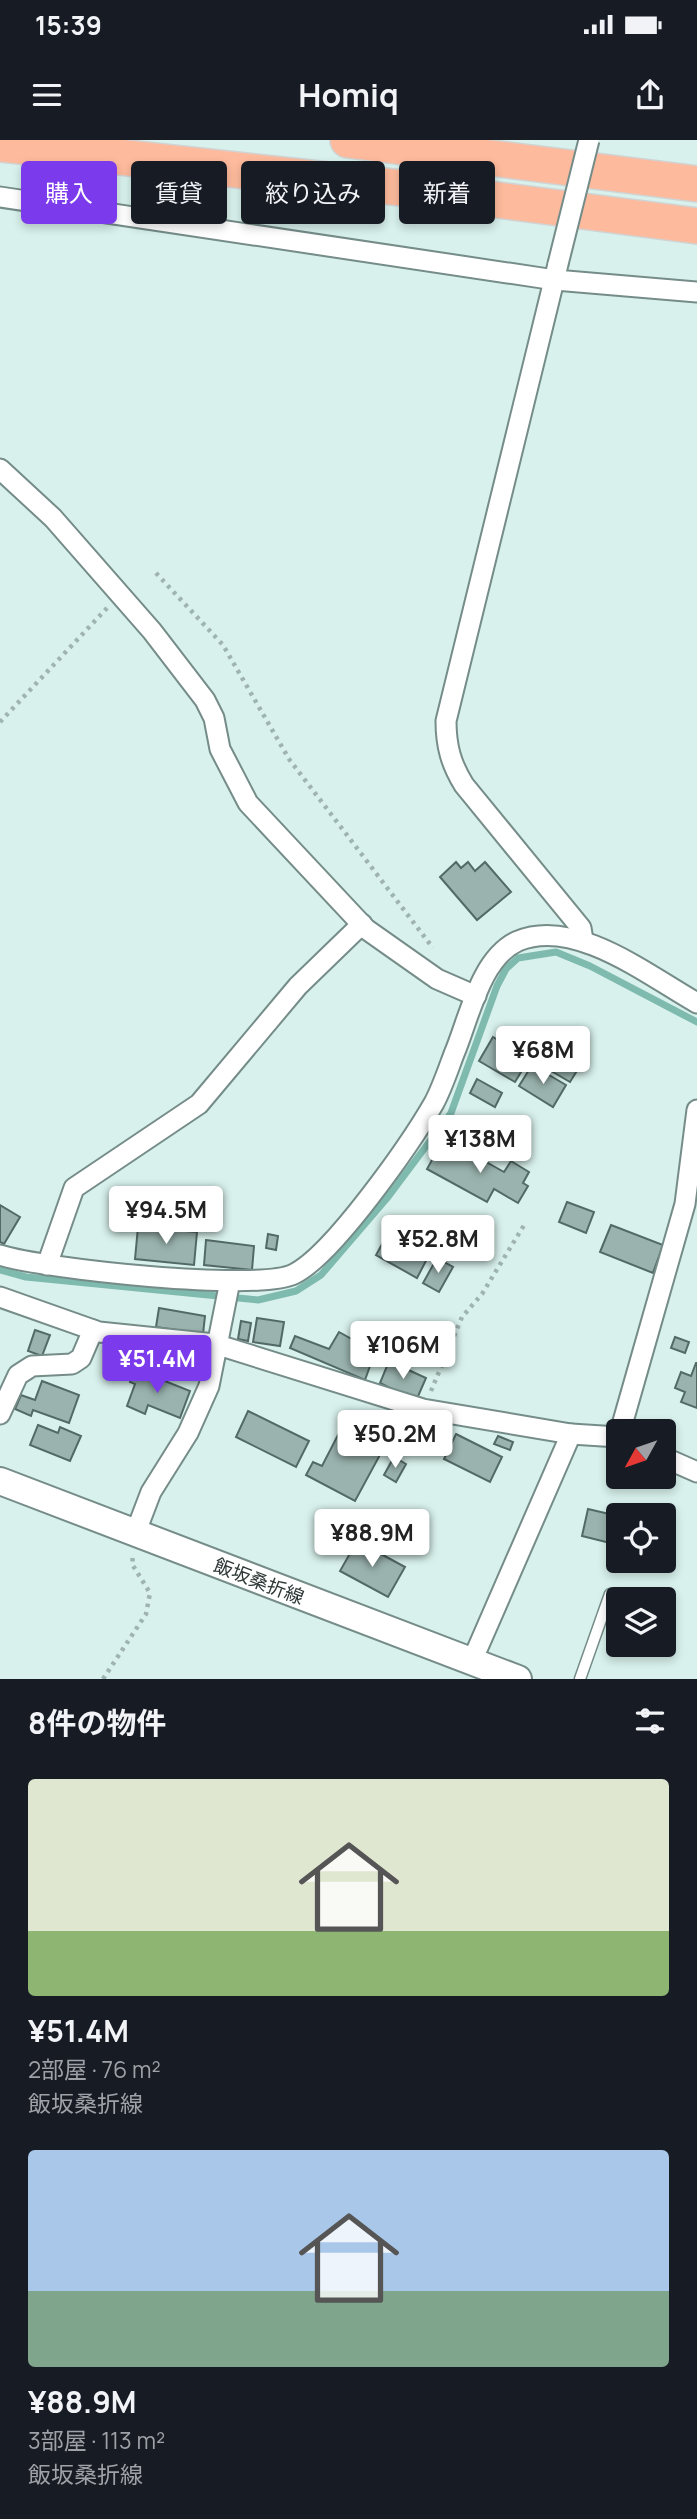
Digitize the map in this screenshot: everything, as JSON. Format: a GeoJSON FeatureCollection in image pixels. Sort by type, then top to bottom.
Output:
{"type":"FeatureCollection","features":[{"type":"Feature","properties":{"kind":"highway"},"geometry":{"type":"LineString","coordinates":[[348,140],[697,184]]}},
{"type":"Feature","properties":{"kind":"highway"},"geometry":{"type":"LineString","coordinates":[[0,144],[420,190],[697,226]]}},
{"type":"Feature","properties":{"kind":"main road","name":"飯坂桑折線"},"geometry":{"type":"LineString","coordinates":[[0,1480],[518,1679]]}},
{"type":"Feature","properties":{"kind":"street"},"geometry":{"type":"LineString","coordinates":[[583,940],[581,928],[464,785],[453,767],[446,741],[446,722],[589,140]]}},
{"type":"Feature","properties":{"kind":"street"},"geometry":{"type":"LineString","coordinates":[[0,197],[697,292]]}},
{"type":"Feature","properties":{"kind":"street"},"geometry":{"type":"LineString","coordinates":[[0,469],[53,518],[205,700],[214,718],[220,749],[248,803],[362,924],[437,979],[476,996]]}},
{"type":"Feature","properties":{"kind":"street"},"geometry":{"type":"LineString","coordinates":[[47,1265],[74,1188],[199,1104],[298,986],[362,924]]}},
{"type":"Feature","properties":{"kind":"street"},"geometry":{"type":"LineString","coordinates":[[0,1255],[47,1265],[229,1285],[279,1280],[295,1274],[343,1228],[397,1159],[435,1101],[486,974],[503,952],[518,942],[562,935],[583,940],[697,1003]]}},
{"type":"Feature","properties":{"kind":"street"},"geometry":{"type":"LineString","coordinates":[[624,1419],[685,1204],[697,1110]]}},
{"type":"Feature","properties":{"kind":"street"},"geometry":{"type":"LineString","coordinates":[[135,1534],[151,1492],[188,1433],[209,1386],[215,1344],[229,1285]]}},
{"type":"Feature","properties":{"kind":"street"},"geometry":{"type":"LineString","coordinates":[[0,1297],[93,1330],[215,1344],[423,1409],[571,1434],[606,1436]]}},
{"type":"Feature","properties":{"kind":"street"},"geometry":{"type":"LineString","coordinates":[[0,1414],[18,1376],[32,1366],[72,1364],[80,1358],[93,1330]]}},
{"type":"Feature","properties":{"kind":"street"},"geometry":{"type":"LineString","coordinates":[[472,1661],[571,1434]]}},
{"type":"Feature","properties":{"kind":"street"},"geometry":{"type":"LineString","coordinates":[[676,1463],[697,1472]]}},
{"type":"Feature","properties":{"kind":"lane"},"geometry":{"type":"LineString","coordinates":[[580,1679],[606,1605]]}},
{"type":"Feature","properties":{"kind":"path"},"geometry":{"type":"LineString","coordinates":[[156,573],[223,645],[289,759],[453,975],[453,986]]}},
{"type":"Feature","properties":{"kind":"path"},"geometry":{"type":"LineString","coordinates":[[0,722],[119,596]]}},
{"type":"Feature","properties":{"kind":"path"},"geometry":{"type":"LineString","coordinates":[[423,1409],[462,1317],[482,1294],[526,1222]]}},
{"type":"Feature","properties":{"kind":"path"},"geometry":{"type":"LineString","coordinates":[[103,1679],[146,1614],[150,1593],[132,1564],[135,1534]]}},
{"type":"Feature","properties":{"kind":"building"},"geometry":{"type":"Polygon","coordinates":[[[456,862],[461,868],[468,862],[475,871],[485,862],[511,892],[477,920],[440,877],[456,862]]]}},
{"type":"Feature","properties":{"kind":"building"},"geometry":{"type":"Polygon","coordinates":[[[493,1037],[529,1059],[515,1082],[479,1061],[493,1037]]]}},
{"type":"Feature","properties":{"kind":"building"},"geometry":{"type":"Polygon","coordinates":[[[542,1047],[578,1069],[570,1082],[534,1061],[542,1047]]]}},
{"type":"Feature","properties":{"kind":"building"},"geometry":{"type":"Polygon","coordinates":[[[532,1065],[566,1085],[553,1107],[519,1086],[532,1065]]]}},
{"type":"Feature","properties":{"kind":"building"},"geometry":{"type":"Polygon","coordinates":[[[477,1079],[502,1093],[495,1107],[470,1093],[477,1079]]]}},
{"type":"Feature","properties":{"kind":"building"},"geometry":{"type":"Polygon","coordinates":[[[456,1125],[466,1131],[456,1148],[446,1142],[456,1125]]]}},
{"type":"Feature","properties":{"kind":"building"},"geometry":{"type":"Polygon","coordinates":[[[446,1148],[461,1157],[465,1150],[504,1172],[511,1161],[529,1172],[523,1183],[528,1186],[518,1203],[494,1189],[487,1202],[427,1169],[436,1153],[442,1155],[446,1148]]]}},
{"type":"Feature","properties":{"kind":"building"},"geometry":{"type":"Polygon","coordinates":[[[567,1202],[594,1212],[586,1233],[559,1222],[567,1202]]]}},
{"type":"Feature","properties":{"kind":"building"},"geometry":{"type":"Polygon","coordinates":[[[0,1205],[20,1217],[4,1244],[0,1242],[0,1205]]]}},
{"type":"Feature","properties":{"kind":"building"},"geometry":{"type":"Polygon","coordinates":[[[611,1225],[663,1245],[653,1273],[600,1252],[611,1225]]]}},
{"type":"Feature","properties":{"kind":"building"},"geometry":{"type":"Polygon","coordinates":[[[138,1227],[197,1232],[194,1265],[135,1259],[138,1227]]]}},
{"type":"Feature","properties":{"kind":"building"},"geometry":{"type":"Polygon","coordinates":[[[268,1234],[278,1236],[276,1250],[266,1248],[268,1234]]]}},
{"type":"Feature","properties":{"kind":"building"},"geometry":{"type":"Polygon","coordinates":[[[387,1235],[428,1257],[417,1278],[376,1255],[387,1235]]]}},
{"type":"Feature","properties":{"kind":"building"},"geometry":{"type":"Polygon","coordinates":[[[206,1240],[254,1246],[252,1270],[204,1265],[206,1240]]]}},
{"type":"Feature","properties":{"kind":"building"},"geometry":{"type":"Polygon","coordinates":[[[437,1258],[453,1267],[439,1292],[423,1283],[437,1258]]]}},
{"type":"Feature","properties":{"kind":"building"},"geometry":{"type":"Polygon","coordinates":[[[159,1308],[205,1316],[203,1334],[156,1327],[159,1308]]]}},
{"type":"Feature","properties":{"kind":"building"},"geometry":{"type":"Polygon","coordinates":[[[257,1318],[284,1322],[280,1346],[253,1342],[257,1318]]]}},
{"type":"Feature","properties":{"kind":"building"},"geometry":{"type":"Polygon","coordinates":[[[241,1321],[251,1323],[248,1341],[238,1339],[241,1321]]]}},
{"type":"Feature","properties":{"kind":"building"},"geometry":{"type":"Polygon","coordinates":[[[35,1330],[50,1335],[42,1356],[28,1351],[35,1330]]]}},
{"type":"Feature","properties":{"kind":"building"},"geometry":{"type":"Polygon","coordinates":[[[339,1332],[375,1352],[365,1380],[290,1348],[295,1336],[329,1349],[339,1332]]]}},
{"type":"Feature","properties":{"kind":"building"},"geometry":{"type":"Polygon","coordinates":[[[675,1337],[689,1342],[685,1353],[671,1348],[675,1337]]]}},
{"type":"Feature","properties":{"kind":"building"},"geometry":{"type":"Polygon","coordinates":[[[389,1361],[426,1378],[416,1401],[380,1383],[389,1361]]]}},
{"type":"Feature","properties":{"kind":"building"},"geometry":{"type":"Polygon","coordinates":[[[696,1363],[697,1408],[681,1402],[685,1392],[675,1388],[681,1372],[691,1376],[696,1363]]]}},
{"type":"Feature","properties":{"kind":"building"},"geometry":{"type":"Polygon","coordinates":[[[135,1369],[190,1391],[180,1418],[148,1405],[145,1414],[127,1406],[135,1384],[130,1382],[135,1369]]]}},
{"type":"Feature","properties":{"kind":"building"},"geometry":{"type":"Polygon","coordinates":[[[42,1381],[79,1395],[69,1423],[33,1410],[31,1416],[15,1409],[21,1395],[35,1400],[42,1381]]]}},
{"type":"Feature","properties":{"kind":"building"},"geometry":{"type":"Polygon","coordinates":[[[248,1411],[309,1441],[296,1467],[236,1437],[248,1411]]]}},
{"type":"Feature","properties":{"kind":"building"},"geometry":{"type":"Polygon","coordinates":[[[403,1412],[430,1421],[422,1447],[393,1434],[403,1412]]]}},
{"type":"Feature","properties":{"kind":"building"},"geometry":{"type":"Polygon","coordinates":[[[379,1423],[390,1429],[380,1449],[369,1443],[379,1423]]]}},
{"type":"Feature","properties":{"kind":"building"},"geometry":{"type":"Polygon","coordinates":[[[38,1425],[58,1433],[60,1427],[81,1436],[70,1461],[30,1445],[38,1425]]]}},
{"type":"Feature","properties":{"kind":"building"},"geometry":{"type":"Polygon","coordinates":[[[340,1431],[381,1453],[355,1501],[306,1475],[313,1462],[322,1466],[340,1431]]]}},
{"type":"Feature","properties":{"kind":"building"},"geometry":{"type":"Polygon","coordinates":[[[456,1434],[502,1457],[490,1482],[444,1459],[456,1434]]]}},
{"type":"Feature","properties":{"kind":"building"},"geometry":{"type":"Polygon","coordinates":[[[498,1436],[513,1442],[510,1450],[494,1444],[498,1436]]]}},
{"type":"Feature","properties":{"kind":"building"},"geometry":{"type":"Polygon","coordinates":[[[394,1457],[406,1464],[396,1482],[384,1475],[394,1457]]]}},
{"type":"Feature","properties":{"kind":"building"},"geometry":{"type":"Polygon","coordinates":[[[588,1509],[606,1513],[606,1542],[582,1536],[588,1509]]]}},
{"type":"Feature","properties":{"kind":"building"},"geometry":{"type":"Polygon","coordinates":[[[357,1541],[405,1567],[388,1597],[340,1571],[357,1541]]]}},
{"type":"Feature","properties":{"kind":"waterway"},"geometry":{"type":"LineString","coordinates":[[0,1270],[26,1277],[258,1300],[296,1291],[321,1275],[388,1197],[451,1113],[497,986],[506,969],[518,958],[556,952],[590,966],[697,1022]]}}]}
